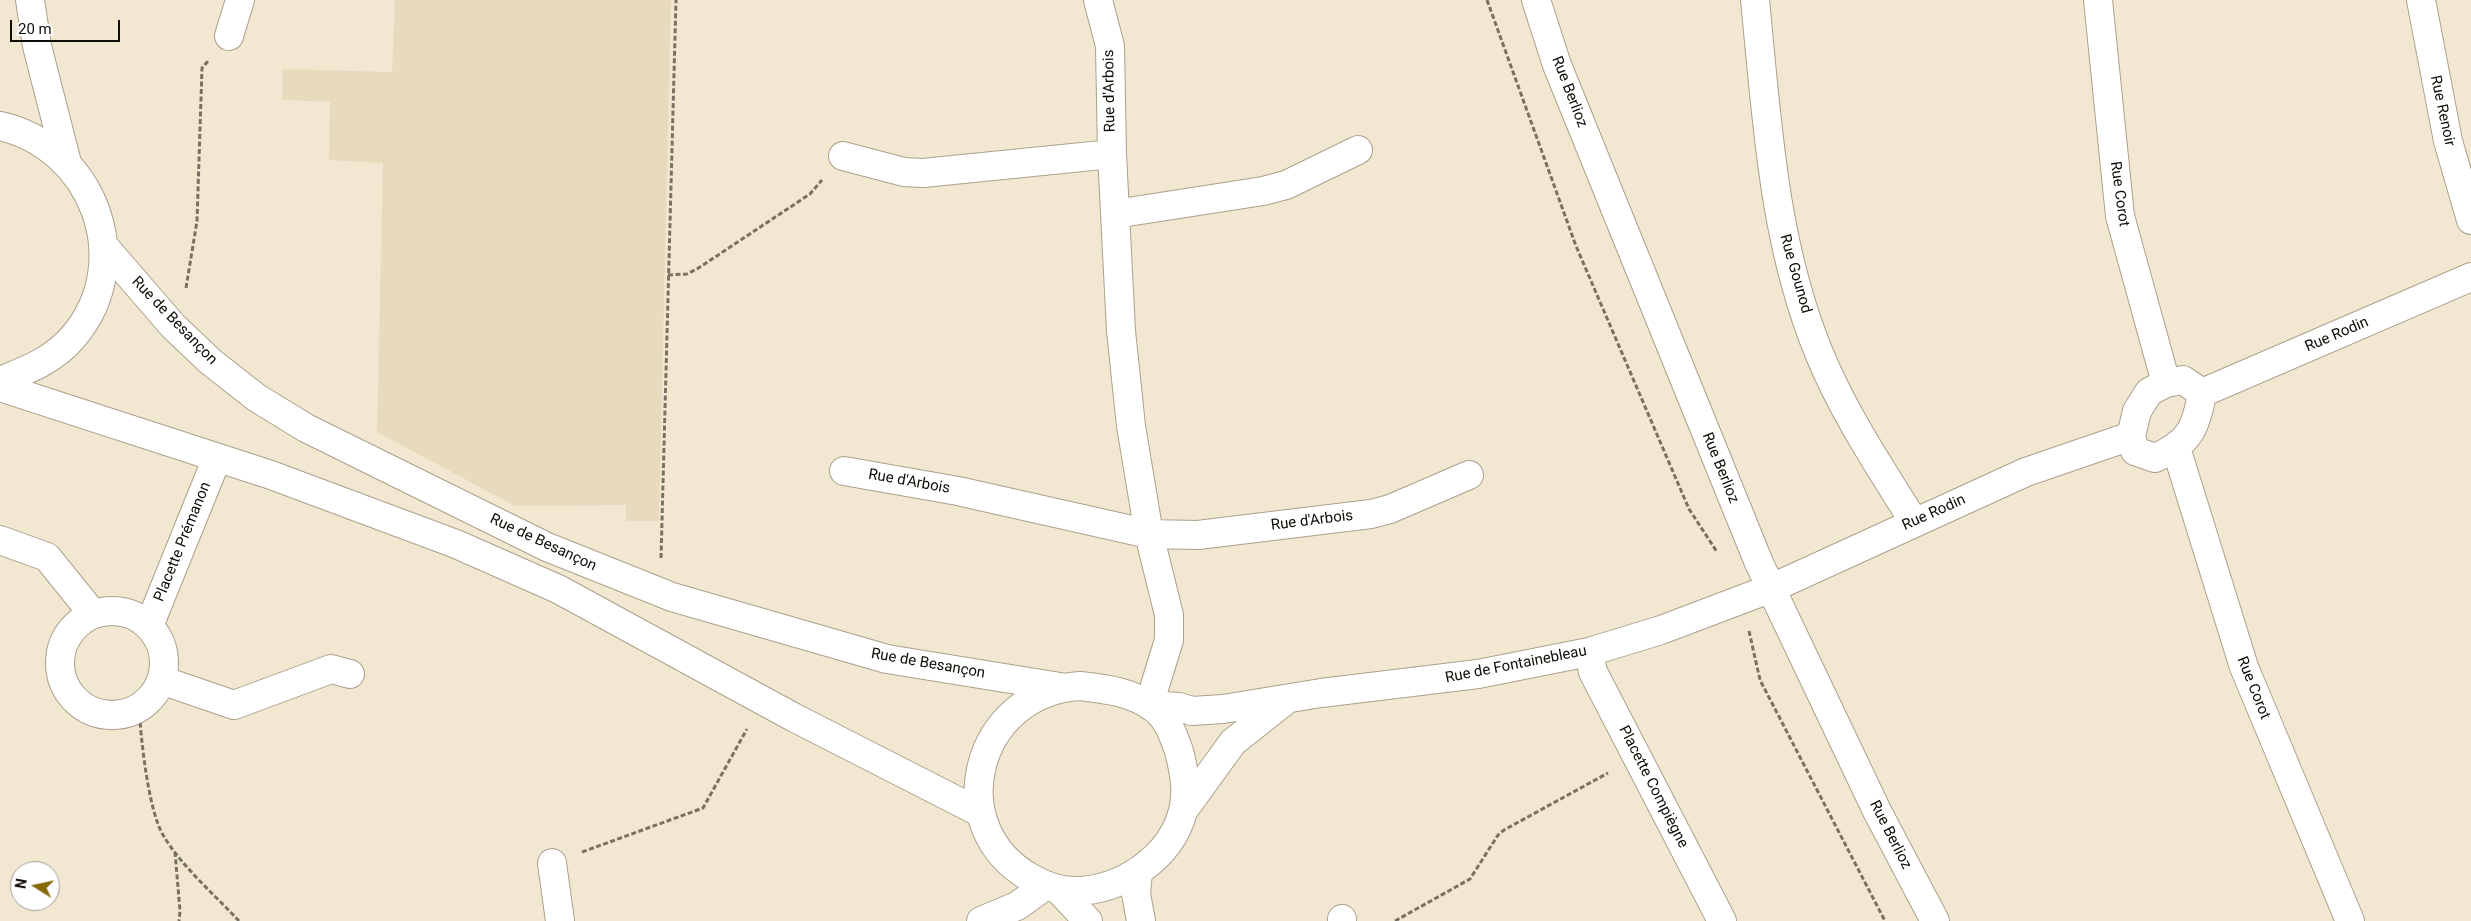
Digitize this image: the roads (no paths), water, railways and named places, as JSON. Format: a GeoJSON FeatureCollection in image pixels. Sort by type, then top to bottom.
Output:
{"type":"FeatureCollection","features":[{"type":"Feature","properties":{"kind":"street"},"geometry":{"type":"LineString","coordinates":[[0,381],[34,368],[52,358],[74,336],[86,318],[97,293],[102,268],[103,245],[100,223],[92,201],[68,163],[37,46],[30,0]]}},
{"type":"Feature","properties":{"kind":"street"},"geometry":{"type":"LineString","coordinates":[[230,36],[240,0]]}},
{"type":"Feature","properties":{"kind":"street","name":"Rue d'Arbois"},"geometry":{"type":"LineString","coordinates":[[1098,0],[1110,46],[1112,154],[1121,331],[1131,426],[1149,534],[1169,615],[1169,640],[1149,705]]}},
{"type":"Feature","properties":{"kind":"street","name":"Rue Berlioz"},"geometry":{"type":"LineString","coordinates":[[1536,0],[1557,65],[1759,562],[1877,811],[1935,921]]}},
{"type":"Feature","properties":{"kind":"street","name":"Rue Gounod"},"geometry":{"type":"LineString","coordinates":[[1755,0],[1774,182],[1785,243],[1801,299],[1819,352],[1840,400],[1914,522]]}},
{"type":"Feature","properties":{"kind":"street","name":"Rue Corot"},"geometry":{"type":"LineString","coordinates":[[2098,0],[2120,216],[2166,383]]}},
{"type":"Feature","properties":{"kind":"street","name":"Rue Renoir"},"geometry":{"type":"LineString","coordinates":[[2421,0],[2448,141],[2471,220]]}},
{"type":"Feature","properties":{"kind":"street"},"geometry":{"type":"LineString","coordinates":[[0,126],[30,136],[68,163]]}},
{"type":"Feature","properties":{"kind":"street"},"geometry":{"type":"LineString","coordinates":[[1115,214],[1263,191],[1286,185],[1358,150]]}},
{"type":"Feature","properties":{"kind":"street","name":"Rue d'Arbois"},"geometry":{"type":"LineString","coordinates":[[843,156],[904,172],[923,173],[1112,154]]}},
{"type":"Feature","properties":{"kind":"street","name":"Rue de Besançon"},"geometry":{"type":"LineString","coordinates":[[103,245],[164,314],[211,362],[257,398],[306,428],[547,547],[661,593],[739,618],[887,659],[1060,687]]}},
{"type":"Feature","properties":{"kind":"street","name":"Rue Rodin"},"geometry":{"type":"LineString","coordinates":[[2202,393],[2471,277]]}},
{"type":"Feature","properties":{"kind":"street"},"geometry":{"type":"LineString","coordinates":[[2183,380],[2202,393],[2192,430],[2176,448],[2155,458],[2135,451],[2131,436],[2138,411],[2149,392],[2166,383],[2183,380]]}},
{"type":"Feature","properties":{"kind":"street"},"geometry":{"type":"LineString","coordinates":[[0,387],[367,509],[473,551],[558,589],[763,700],[981,813]]}},
{"type":"Feature","properties":{"kind":"street","name":"Rue Rodin"},"geometry":{"type":"LineString","coordinates":[[1740,600],[1772,588],[2026,472],[2131,436]]}},
{"type":"Feature","properties":{"kind":"street","name":"Rue Corot"},"geometry":{"type":"LineString","coordinates":[[2176,448],[2244,667],[2350,921]]}},
{"type":"Feature","properties":{"kind":"street","name":"Placette Prémanon"},"geometry":{"type":"LineString","coordinates":[[149,626],[217,458]]}},
{"type":"Feature","properties":{"kind":"street","name":"Rue d'Arbois"},"geometry":{"type":"LineString","coordinates":[[844,471],[958,491],[1149,534],[1198,535],[1371,514],[1469,475]]}},
{"type":"Feature","properties":{"kind":"street"},"geometry":{"type":"LineString","coordinates":[[0,540],[47,557],[93,614]]}},
{"type":"Feature","properties":{"kind":"street","name":"Rue de Fontainebleau"},"geometry":{"type":"LineString","coordinates":[[1149,705],[1192,711],[1223,709],[1321,693],[1478,674],[1589,652],[1661,630],[1740,600]]}},
{"type":"Feature","properties":{"kind":"street"},"geometry":{"type":"LineString","coordinates":[[117,611],[134,616],[149,626],[158,638],[164,666],[161,680],[152,696],[139,708],[123,714],[105,715],[89,710],[74,700],[65,686],[60,670],[60,652],[67,636],[78,623],[93,614],[117,611]]}},
{"type":"Feature","properties":{"kind":"street","name":"Placette Compiègne"},"geometry":{"type":"LineString","coordinates":[[1589,652],[1593,672],[1722,921]]}},
{"type":"Feature","properties":{"kind":"street"},"geometry":{"type":"LineString","coordinates":[[161,680],[234,705],[331,669],[350,674]]}},
{"type":"Feature","properties":{"kind":"street"},"geometry":{"type":"LineString","coordinates":[[981,921],[1017,906],[1052,888],[1075,891],[1094,889],[1116,883],[1138,872],[1161,852],[1182,812],[1185,788],[1183,766],[1177,745],[1167,723],[1149,705],[1128,694],[1080,686],[1060,687],[1037,695],[1020,705],[1000,727],[989,745],[981,770],[981,813],[994,843],[1015,869],[1052,888],[1088,921]]}},
{"type":"Feature","properties":{"kind":"street","name":"Rue de Fontainebleau"},"geometry":{"type":"LineString","coordinates":[[1182,812],[1233,742],[1286,700]]}},
{"type":"Feature","properties":{"kind":"street"},"geometry":{"type":"LineString","coordinates":[[552,863],[560,921]]}},
{"type":"Feature","properties":{"kind":"street"},"geometry":{"type":"LineString","coordinates":[[1138,872],[1136,894],[1141,921]]}}]}
